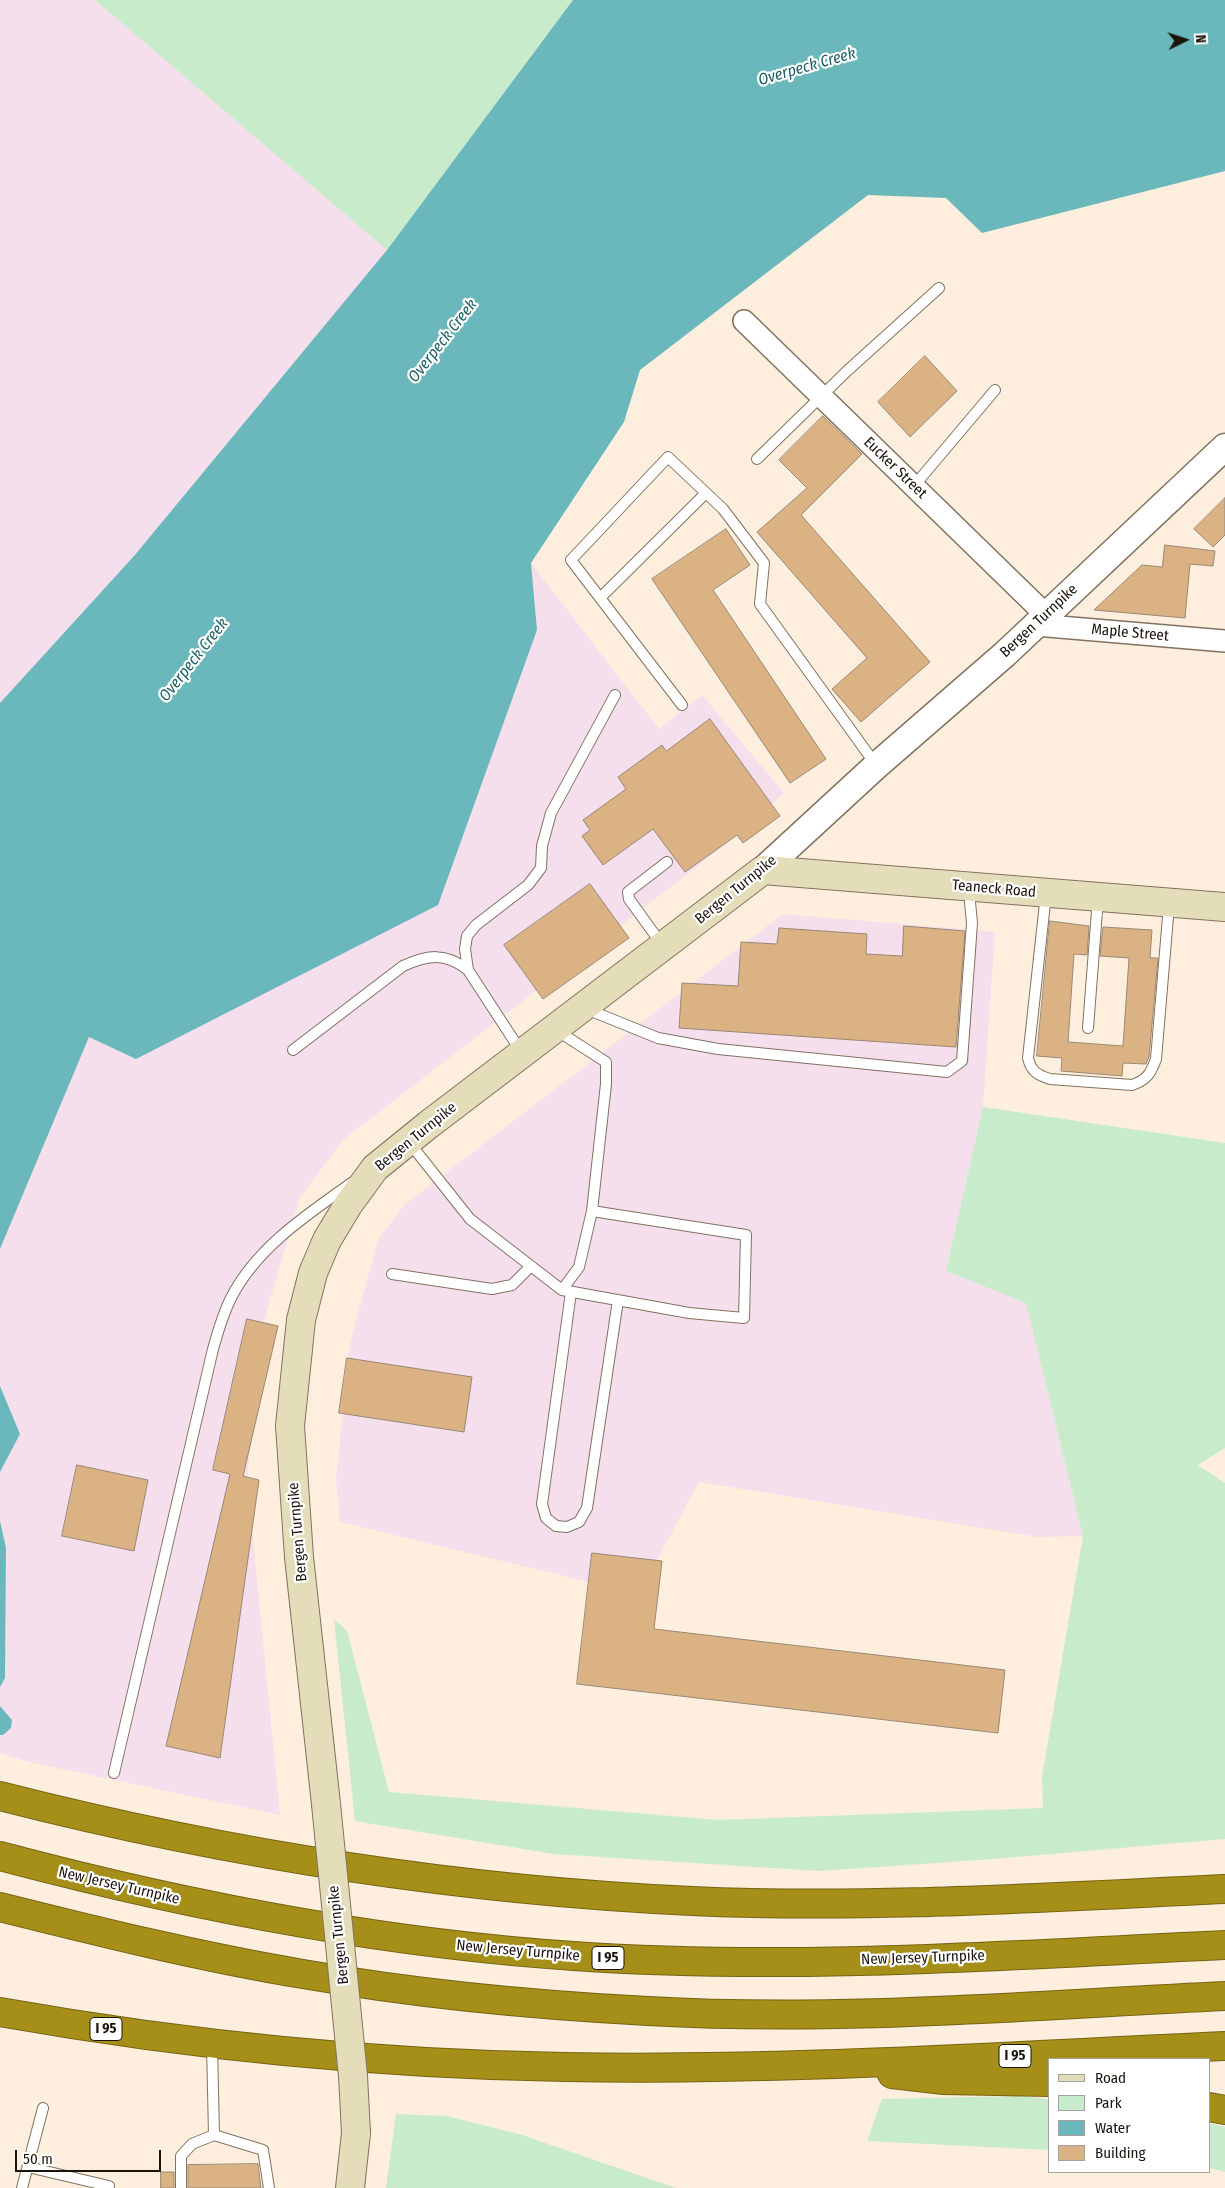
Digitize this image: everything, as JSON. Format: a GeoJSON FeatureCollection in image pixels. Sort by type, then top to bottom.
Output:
{"type":"FeatureCollection","features":[{"type":"Feature","properties":{"kind":"highway"},"geometry":{"type":"LineString","coordinates":[[0,1796],[129,1827],[292,1859],[421,1878],[549,1891],[694,1901],[805,1903],[919,1902],[1225,1889]]}},
{"type":"Feature","properties":{"kind":"highway","name":"New Jersey Turnpike"},"geometry":{"type":"LineString","coordinates":[[0,1856],[146,1893],[310,1925],[450,1944],[574,1956],[698,1962],[812,1962],[928,1959],[1225,1945]]}},
{"type":"Feature","properties":{"kind":"highway"},"geometry":{"type":"LineString","coordinates":[[1098,1895],[1225,1871]]}},
{"type":"Feature","properties":{"kind":"highway"},"geometry":{"type":"LineString","coordinates":[[0,1907],[97,1931],[303,1974],[453,1996],[561,2006],[692,2013],[832,2013],[1225,1996]]}},
{"type":"Feature","properties":{"kind":"highway","name":"I 95"},"geometry":{"type":"LineString","coordinates":[[0,2012],[77,2025],[212,2043],[337,2056],[481,2065],[651,2068],[806,2064],[1225,2046]]}},
{"type":"Feature","properties":{"kind":"highway"},"geometry":{"type":"LineString","coordinates":[[806,2064],[944,2080],[1048,2082]]}},
{"type":"Feature","properties":{"kind":"highway"},"geometry":{"type":"LineString","coordinates":[[1210,2107],[1225,2110]]}},
{"type":"Feature","properties":{"kind":"main road","name":"Teaneck Road"},"geometry":{"type":"LineString","coordinates":[[763,870],[1225,907]]}},
{"type":"Feature","properties":{"kind":"main road","name":"Bergen Turnpike"},"geometry":{"type":"LineString","coordinates":[[350,2188],[356,2133],[352,2066],[299,1556],[290,1426],[301,1320],[312,1273],[327,1240],[368,1176],[402,1145],[763,870]]}},
{"type":"Feature","properties":{"kind":"street","name":"Eucker Street"},"geometry":{"type":"LineString","coordinates":[[744,321],[914,486],[1041,620]]}},
{"type":"Feature","properties":{"kind":"street","name":"Bergen Turnpike"},"geometry":{"type":"LineString","coordinates":[[763,870],[876,766],[1041,620],[1225,447]]}},
{"type":"Feature","properties":{"kind":"street","name":"Maple Street"},"geometry":{"type":"LineString","coordinates":[[1041,620],[1225,641]]}},
{"type":"Feature","properties":{"kind":"lane"},"geometry":{"type":"LineString","coordinates":[[757,459],[821,396],[939,288]]}},
{"type":"Feature","properties":{"kind":"lane"},"geometry":{"type":"LineString","coordinates":[[914,486],[995,390]]}},
{"type":"Feature","properties":{"kind":"lane"},"geometry":{"type":"LineString","coordinates":[[682,705],[571,560],[668,457],[723,509],[764,563],[760,604],[876,766]]}},
{"type":"Feature","properties":{"kind":"lane"},"geometry":{"type":"LineString","coordinates":[[600,598],[706,493]]}},
{"type":"Feature","properties":{"kind":"lane"},"geometry":{"type":"LineString","coordinates":[[468,970],[465,949],[467,936],[476,925],[528,885],[541,868],[542,846],[551,813],[615,695]]}},
{"type":"Feature","properties":{"kind":"lane"},"geometry":{"type":"LineString","coordinates":[[664,947],[629,899],[628,892],[667,862]]}},
{"type":"Feature","properties":{"kind":"lane"},"geometry":{"type":"LineString","coordinates":[[584,1008],[658,1038],[718,1049],[947,1072],[958,1066],[962,1061],[972,923],[970,902],[972,887]]}},
{"type":"Feature","properties":{"kind":"lane"},"geometry":{"type":"LineString","coordinates":[[1046,893],[1028,1058],[1030,1067],[1038,1075],[1050,1079],[1132,1085],[1143,1081],[1152,1072],[1156,1059],[1169,902]]}},
{"type":"Feature","properties":{"kind":"lane"},"geometry":{"type":"LineString","coordinates":[[1088,1028],[1098,897]]}},
{"type":"Feature","properties":{"kind":"lane"},"geometry":{"type":"LineString","coordinates":[[293,1050],[403,966],[420,958],[440,957],[455,960],[468,970],[523,1054]]}},
{"type":"Feature","properties":{"kind":"lane"},"geometry":{"type":"LineString","coordinates":[[555,1030],[606,1062],[606,1084],[592,1211],[579,1267],[567,1291],[542,1504],[546,1518],[556,1526],[567,1527],[579,1522],[587,1508],[618,1300]]}},
{"type":"Feature","properties":{"kind":"lane"},"geometry":{"type":"LineString","coordinates":[[114,1772],[213,1349],[224,1312],[240,1282],[271,1246],[304,1217],[402,1145],[470,1219],[530,1266],[567,1291],[688,1313],[744,1318],[746,1236],[592,1211]]}},
{"type":"Feature","properties":{"kind":"lane"},"geometry":{"type":"LineString","coordinates":[[392,1274],[492,1289],[512,1285],[530,1266]]}},
{"type":"Feature","properties":{"kind":"lane"},"geometry":{"type":"LineString","coordinates":[[212,2043],[214,2135]]}},
{"type":"Feature","properties":{"kind":"lane"},"geometry":{"type":"LineString","coordinates":[[22,2188],[43,2108]]}},
{"type":"Feature","properties":{"kind":"lane"},"geometry":{"type":"LineString","coordinates":[[181,2188],[181,2156],[192,2144],[214,2135],[264,2150],[269,2188]]}},
{"type":"Feature","properties":{"kind":"lane"},"geometry":{"type":"LineString","coordinates":[[28,2166],[109,2186]]}},
{"type":"Feature","properties":{"kind":"shaded area"},"geometry":{"type":"Polygon","coordinates":[[[0,0],[95,0],[387,250],[134,556],[0,703],[0,0]]]}},
{"type":"Feature","properties":{"kind":"shaded area"},"geometry":{"type":"Polygon","coordinates":[[[531,563],[659,729],[702,695],[784,793],[738,835],[343,1140],[299,1199],[262,1328],[247,1477],[280,1815],[29,1762],[0,1753],[0,1735],[3,1735],[12,1720],[0,1706],[0,1687],[5,1678],[6,1548],[0,1521],[0,1472],[20,1434],[0,1386],[0,1249],[89,1037],[137,1059],[537,630],[531,563]]]}},
{"type":"Feature","properties":{"kind":"shaded area"},"geometry":{"type":"Polygon","coordinates":[[[783,914],[995,932],[983,1107],[946,1271],[1026,1302],[1083,1536],[1038,1537],[699,1482],[639,1594],[340,1522],[336,1479],[350,1343],[378,1240],[404,1205],[783,914]]]}},
{"type":"Feature","properties":{"kind":"green space"},"geometry":{"type":"Polygon","coordinates":[[[95,0],[573,0],[387,250],[95,0]]]}},
{"type":"Feature","properties":{"kind":"green space"},"geometry":{"type":"Polygon","coordinates":[[[983,1107],[1225,1143],[1225,1448],[1198,1465],[1225,1483],[1225,1839],[993,1859],[819,1871],[554,1854],[355,1821],[334,1619],[347,1631],[389,1792],[718,1820],[1043,1808],[1042,1777],[1083,1536],[1026,1303],[946,1271],[983,1107]]]}},
{"type":"Feature","properties":{"kind":"green space"},"geometry":{"type":"Polygon","coordinates":[[[1018,2096],[1048,2099],[1048,2150],[867,2141],[882,2099],[1018,2096]]]}},
{"type":"Feature","properties":{"kind":"green space"},"geometry":{"type":"Polygon","coordinates":[[[396,2114],[447,2116],[519,2134],[676,2188],[386,2188],[396,2114]]]}},
{"type":"Feature","properties":{"kind":"green space"},"geometry":{"type":"Polygon","coordinates":[[[1210,2123],[1225,2127],[1225,2172],[1210,2168],[1210,2123]]]}},
{"type":"Feature","properties":{"kind":"water","name":"Overpeck Creek"},"geometry":{"type":"Polygon","coordinates":[[[573,0],[1225,0],[1225,171],[982,233],[946,198],[868,195],[640,370],[624,422],[531,563],[537,630],[438,905],[136,1059],[89,1037],[0,1249],[0,703],[134,556],[387,250],[573,0]]]}},
{"type":"Feature","properties":{"kind":"water"},"geometry":{"type":"Polygon","coordinates":[[[0,1386],[20,1434],[0,1472],[0,1386]]]}},
{"type":"Feature","properties":{"kind":"water"},"geometry":{"type":"Polygon","coordinates":[[[0,1521],[6,1548],[5,1678],[0,1687],[0,1521]]]}},
{"type":"Feature","properties":{"kind":"water"},"geometry":{"type":"Polygon","coordinates":[[[0,1706],[12,1720],[11,1728],[3,1735],[0,1735],[0,1706]]]}},
{"type":"Feature","properties":{"kind":"building"},"geometry":{"type":"Polygon","coordinates":[[[925,356],[957,391],[910,437],[878,402],[925,356]]]}},
{"type":"Feature","properties":{"kind":"building"},"geometry":{"type":"Polygon","coordinates":[[[823,416],[862,454],[801,515],[930,662],[861,722],[832,689],[867,658],[757,532],[807,488],[779,460],[823,416]]]}},
{"type":"Feature","properties":{"kind":"building"},"geometry":{"type":"Polygon","coordinates":[[[1225,498],[1225,535],[1213,547],[1194,529],[1225,498]]]}},
{"type":"Feature","properties":{"kind":"building"},"geometry":{"type":"Polygon","coordinates":[[[726,529],[750,565],[713,590],[826,759],[790,783],[652,579],[726,529]]]}},
{"type":"Feature","properties":{"kind":"building"},"geometry":{"type":"Polygon","coordinates":[[[1165,545],[1215,551],[1213,566],[1190,564],[1185,618],[1094,610],[1142,565],[1162,567],[1165,545]]]}},
{"type":"Feature","properties":{"kind":"building"},"geometry":{"type":"Polygon","coordinates":[[[710,719],[780,816],[743,843],[737,835],[685,872],[653,829],[603,865],[582,836],[590,830],[583,820],[626,789],[618,777],[662,745],[666,751],[710,719]]]}},
{"type":"Feature","properties":{"kind":"building"},"geometry":{"type":"Polygon","coordinates":[[[590,884],[629,938],[543,999],[504,945],[590,884]]]}},
{"type":"Feature","properties":{"kind":"building"},"geometry":{"type":"Polygon","coordinates":[[[1050,921],[1089,926],[1087,955],[1074,954],[1068,1042],[1123,1046],[1129,958],[1100,956],[1103,927],[1152,930],[1150,958],[1158,958],[1149,1057],[1146,1064],[1123,1063],[1122,1076],[1061,1071],[1062,1058],[1037,1056],[1050,921]]]}},
{"type":"Feature","properties":{"kind":"building"},"geometry":{"type":"Polygon","coordinates":[[[904,926],[965,931],[956,1047],[679,1028],[682,983],[738,986],[741,942],[777,944],[779,928],[867,934],[866,954],[902,956],[904,926]]]}},
{"type":"Feature","properties":{"kind":"building"},"geometry":{"type":"Polygon","coordinates":[[[247,1319],[278,1326],[243,1476],[259,1480],[220,1758],[166,1746],[230,1474],[213,1470],[247,1319]]]}},
{"type":"Feature","properties":{"kind":"building"},"geometry":{"type":"Polygon","coordinates":[[[347,1358],[472,1377],[464,1432],[339,1413],[347,1358]]]}},
{"type":"Feature","properties":{"kind":"building"},"geometry":{"type":"Polygon","coordinates":[[[77,1465],[148,1480],[134,1551],[62,1536],[77,1465]]]}},
{"type":"Feature","properties":{"kind":"building"},"geometry":{"type":"Polygon","coordinates":[[[592,1553],[662,1561],[654,1629],[1005,1670],[998,1733],[577,1684],[592,1553]]]}},
{"type":"Feature","properties":{"kind":"building"},"geometry":{"type":"Polygon","coordinates":[[[258,2164],[261,2188],[188,2188],[188,2165],[258,2164]]]}},
{"type":"Feature","properties":{"kind":"building"},"geometry":{"type":"Polygon","coordinates":[[[161,2172],[174,2172],[174,2188],[161,2188],[161,2172]]]}}]}
